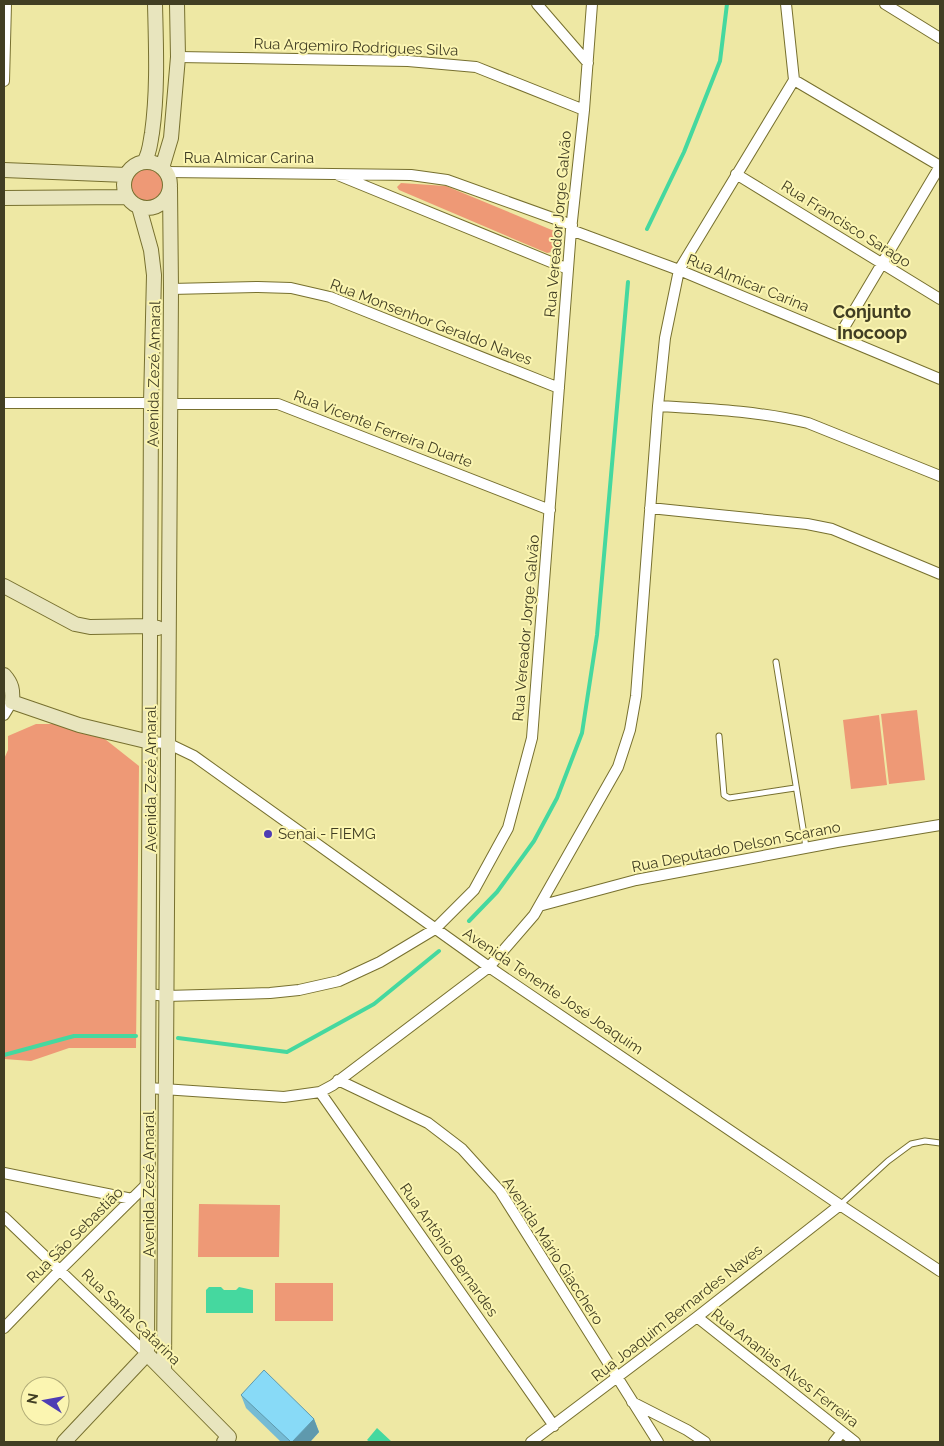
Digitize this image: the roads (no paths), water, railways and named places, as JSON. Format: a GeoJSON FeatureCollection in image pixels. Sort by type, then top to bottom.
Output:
{"type":"FeatureCollection","features":[{"type":"Feature","properties":{"kind":"main road"},"geometry":{"type":"LineString","coordinates":[[155,4],[154,118],[149,155],[144,162],[134,166],[126,174],[124,190],[132,203],[139,207],[147,208],[156,207],[163,202],[168,195],[170,187]]}},
{"type":"Feature","properties":{"kind":"main road"},"geometry":{"type":"LineString","coordinates":[[144,162],[154,164],[164,170],[171,138],[178,57],[177,4]]}},
{"type":"Feature","properties":{"kind":"main road"},"geometry":{"type":"LineString","coordinates":[[4,170],[126,174]]}},
{"type":"Feature","properties":{"kind":"main road","name":"Avenida Zezé Amaral"},"geometry":{"type":"LineString","coordinates":[[164,170],[169,179],[170,187],[171,289],[164,1371]]}},
{"type":"Feature","properties":{"kind":"main road"},"geometry":{"type":"LineString","coordinates":[[4,198],[127,197]]}},
{"type":"Feature","properties":{"kind":"main road","name":"Avenida Zezé Amaral"},"geometry":{"type":"LineString","coordinates":[[139,207],[151,250],[154,275],[151,403],[147,1354]]}},
{"type":"Feature","properties":{"kind":"main road"},"geometry":{"type":"LineString","coordinates":[[4,586],[75,624],[90,627],[154,626],[168,634]]}},
{"type":"Feature","properties":{"kind":"main road"},"geometry":{"type":"LineString","coordinates":[[4,674],[11,684],[13,691],[12,702],[79,726],[150,742]]}},
{"type":"Feature","properties":{"kind":"main road"},"geometry":{"type":"LineString","coordinates":[[64,1442],[147,1354]]}},
{"type":"Feature","properties":{"kind":"main road","name":"Rua Santa Catarina"},"geometry":{"type":"LineString","coordinates":[[147,1354],[229,1441]]}},
{"type":"Feature","properties":{"kind":"street"},"geometry":{"type":"LineString","coordinates":[[4,81],[6,4]]}},
{"type":"Feature","properties":{"kind":"street"},"geometry":{"type":"LineString","coordinates":[[537,4],[588,63]]}},
{"type":"Feature","properties":{"kind":"street","name":"Rua Vereador Jorge Galvão"},"geometry":{"type":"LineString","coordinates":[[149,994],[166,996],[270,994],[299,990],[339,980],[380,962],[435,929],[474,890],[508,828],[532,738],[568,268],[584,110],[592,4]]}},
{"type":"Feature","properties":{"kind":"street"},"geometry":{"type":"LineString","coordinates":[[148,1088],[284,1097],[320,1092],[489,967],[534,915],[618,767],[630,730],[636,696],[665,338],[678,270],[794,80],[786,4]]}},
{"type":"Feature","properties":{"kind":"street"},"geometry":{"type":"LineString","coordinates":[[885,4],[940,38]]}},
{"type":"Feature","properties":{"kind":"street","name":"Rua Argemiro Rodrigues Silva"},"geometry":{"type":"LineString","coordinates":[[178,57],[408,61],[476,67],[584,110]]}},
{"type":"Feature","properties":{"kind":"street"},"geometry":{"type":"LineString","coordinates":[[794,80],[940,166],[839,336]]}},
{"type":"Feature","properties":{"kind":"street","name":"Rua Almicar Carina"},"geometry":{"type":"LineString","coordinates":[[164,170],[411,175],[447,180],[678,270],[940,379]]}},
{"type":"Feature","properties":{"kind":"street","name":"Rua Almicar Carina"},"geometry":{"type":"LineString","coordinates":[[333,173],[568,268]]}},
{"type":"Feature","properties":{"kind":"street","name":"Rua Francisco Sarago"},"geometry":{"type":"LineString","coordinates":[[736,174],[940,300]]}},
{"type":"Feature","properties":{"kind":"street","name":"Rua Monsenhor Geraldo Naves"},"geometry":{"type":"LineString","coordinates":[[171,289],[291,288],[330,297],[559,388]]}},
{"type":"Feature","properties":{"kind":"street"},"geometry":{"type":"LineString","coordinates":[[4,403],[151,403]]}},
{"type":"Feature","properties":{"kind":"street","name":"Rua Vicente Ferreira Duarte"},"geometry":{"type":"LineString","coordinates":[[169,404],[278,404],[550,510]]}},
{"type":"Feature","properties":{"kind":"street"},"geometry":{"type":"LineString","coordinates":[[658,406],[724,410],[785,417],[808,423],[940,476]]}},
{"type":"Feature","properties":{"kind":"street"},"geometry":{"type":"LineString","coordinates":[[650,508],[808,524],[832,529],[940,574]]}},
{"type":"Feature","properties":{"kind":"street"},"geometry":{"type":"LineString","coordinates":[[4,715],[12,702]]}},
{"type":"Feature","properties":{"kind":"street","name":"Avenida Tenente José Joaquim"},"geometry":{"type":"LineString","coordinates":[[150,742],[167,743],[194,756],[489,967],[940,1271]]}},
{"type":"Feature","properties":{"kind":"street","name":"Rua Deputado Delson Scarano"},"geometry":{"type":"LineString","coordinates":[[539,906],[636,880],[940,825]]}},
{"type":"Feature","properties":{"kind":"street","name":"Avenida Mário Giacchero"},"geometry":{"type":"LineString","coordinates":[[338,1080],[428,1123],[462,1149],[500,1192],[658,1442]]}},
{"type":"Feature","properties":{"kind":"street","name":"Rua Antônio Bernardes"},"geometry":{"type":"LineString","coordinates":[[320,1092],[554,1426]]}},
{"type":"Feature","properties":{"kind":"street"},"geometry":{"type":"LineString","coordinates":[[4,1173],[132,1199]]}},
{"type":"Feature","properties":{"kind":"street","name":"Rua São Sebastião"},"geometry":{"type":"LineString","coordinates":[[4,1328],[147,1184]]}},
{"type":"Feature","properties":{"kind":"street","name":"Rua Joaquim Bernardes Naves"},"geometry":{"type":"LineString","coordinates":[[531,1442],[697,1317],[840,1205]]}},
{"type":"Feature","properties":{"kind":"street","name":"Rua Santa Catarina"},"geometry":{"type":"LineString","coordinates":[[4,1217],[147,1354]]}},
{"type":"Feature","properties":{"kind":"street","name":"Rua Ananias Alves Ferreira"},"geometry":{"type":"LineString","coordinates":[[697,1317],[855,1442]]}},
{"type":"Feature","properties":{"kind":"street"},"geometry":{"type":"LineString","coordinates":[[632,1402],[687,1430],[704,1442]]}},
{"type":"Feature","properties":{"kind":"street"},"geometry":{"type":"LineString","coordinates":[[834,1442],[842,1432]]}},
{"type":"Feature","properties":{"kind":"lane"},"geometry":{"type":"LineString","coordinates":[[776,662],[806,848]]}},
{"type":"Feature","properties":{"kind":"lane"},"geometry":{"type":"LineString","coordinates":[[719,736],[724,795],[729,798],[795,788]]}},
{"type":"Feature","properties":{"kind":"lane"},"geometry":{"type":"LineString","coordinates":[[840,1205],[911,1144],[925,1141],[940,1143]]}},
{"type":"Feature","properties":{"kind":"waterway"},"geometry":{"type":"LineString","coordinates":[[647,229],[684,152],[720,61],[727,4]]}},
{"type":"Feature","properties":{"kind":"waterway"},"geometry":{"type":"LineString","coordinates":[[469,921],[497,892],[534,841],[557,798],[582,733],[597,635],[628,282]]}},
{"type":"Feature","properties":{"kind":"waterway"},"geometry":{"type":"LineString","coordinates":[[178,1038],[287,1052],[374,1004],[439,951]]}},
{"type":"Feature","properties":{"kind":"waterway"},"geometry":{"type":"LineString","coordinates":[[4,1055],[74,1036],[136,1036]]}},
{"type":"Feature","properties":{"kind":"place","name":"Senai - FIEMG"},"geometry":{"type":"Point","coordinates":[268,834]}},
{"type":"Feature","properties":{"kind":"district","name":"Conjunto Inocoop"},"geometry":{"type":"Point","coordinates":[872,321]}}]}
